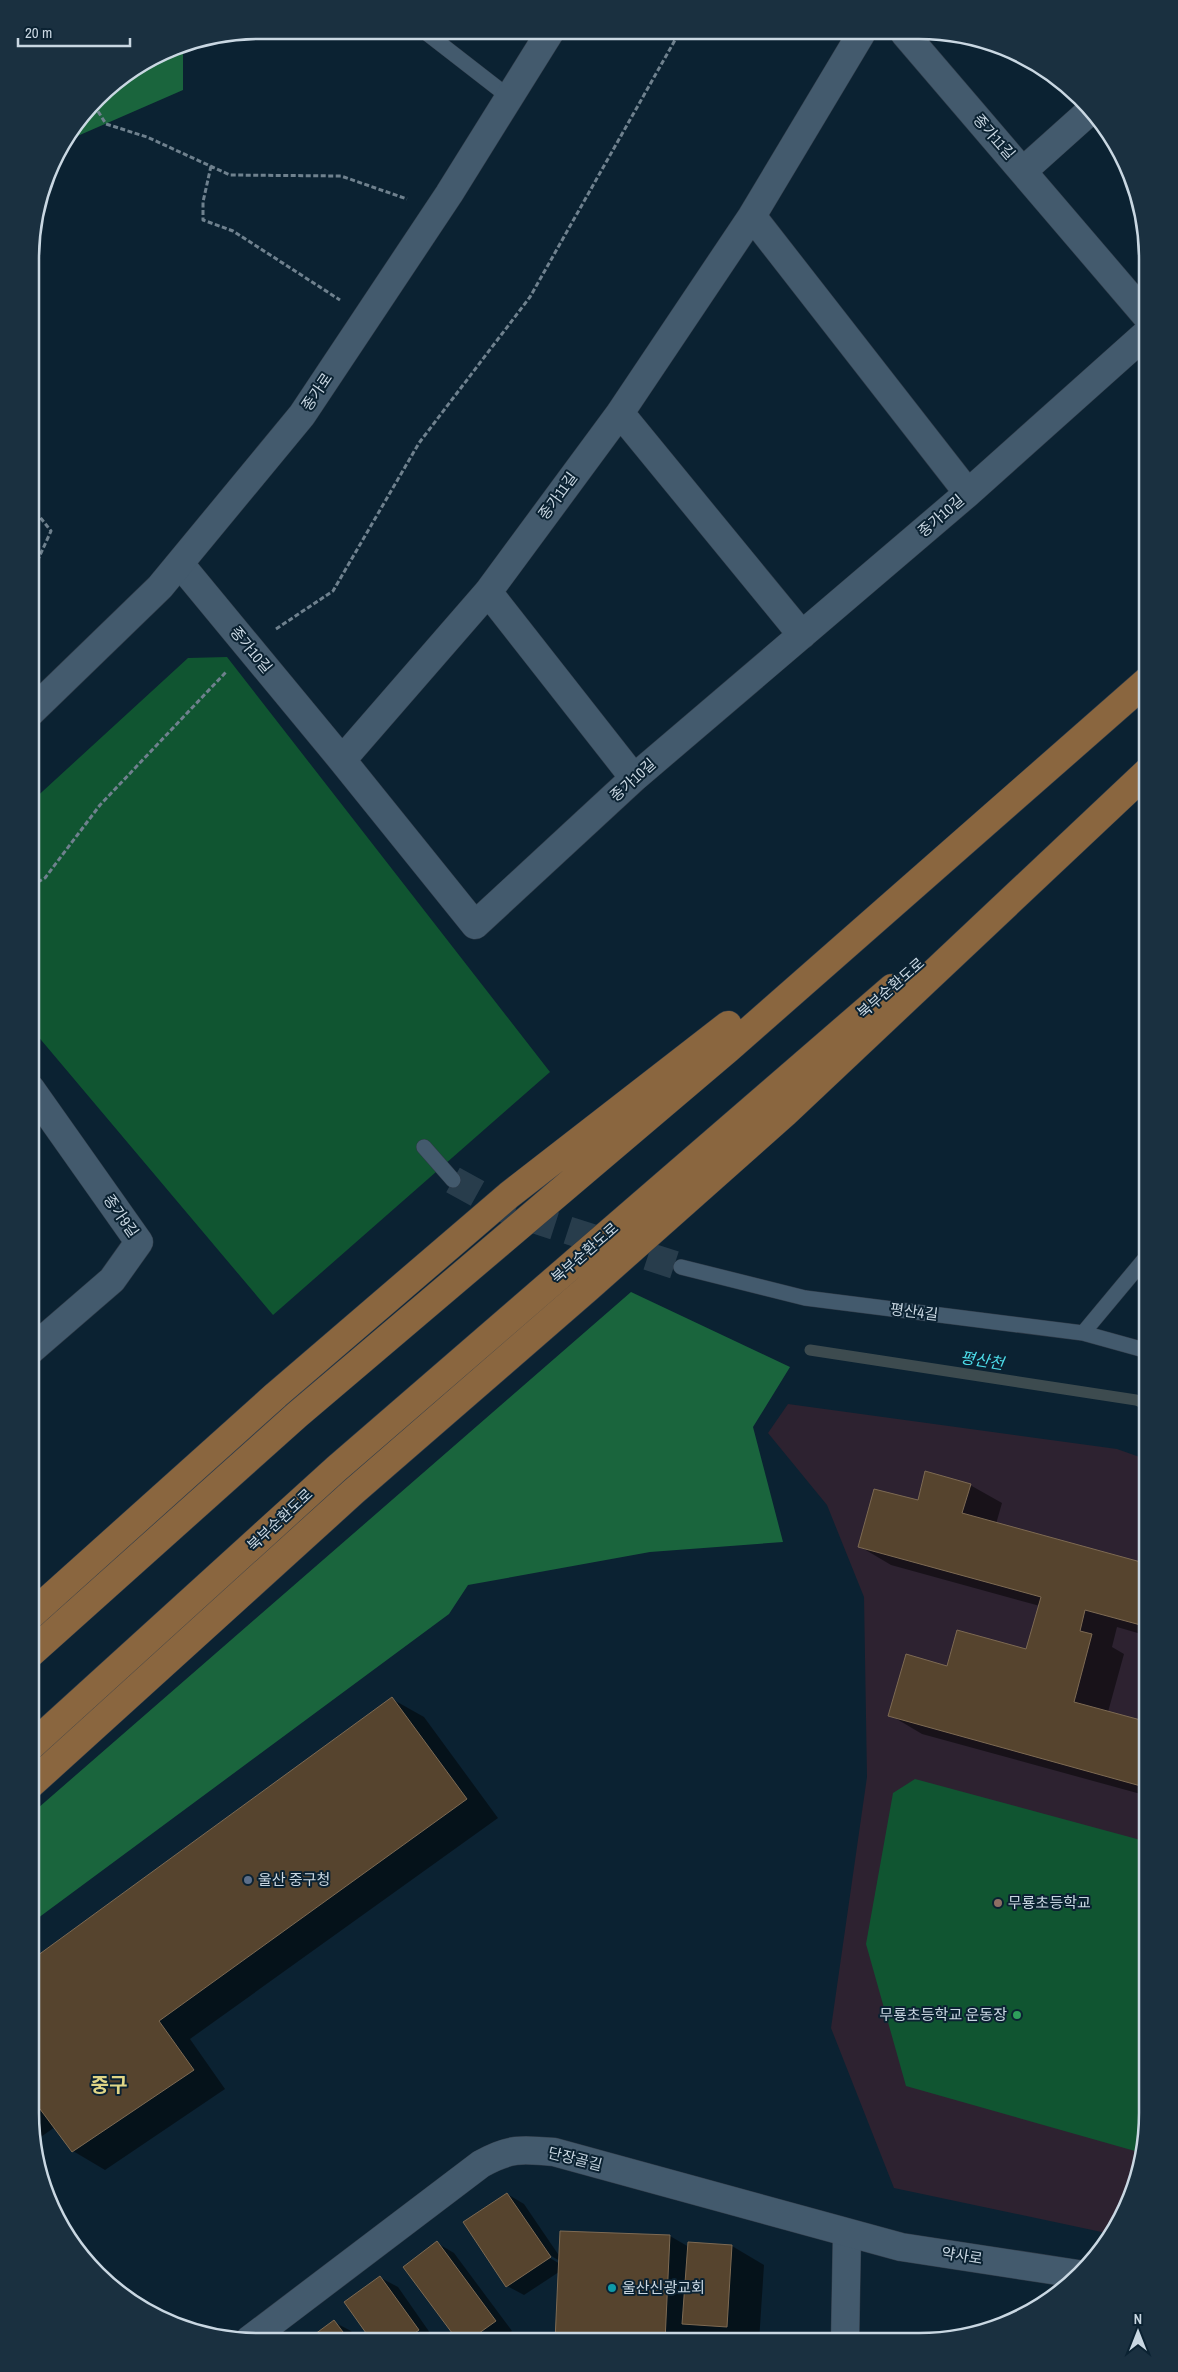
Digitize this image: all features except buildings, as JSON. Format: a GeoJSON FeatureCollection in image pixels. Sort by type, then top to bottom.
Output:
{"type":"FeatureCollection","features":[{"type":"Feature","properties":{"kind":"main road"},"geometry":{"type":"LineString","coordinates":[[39,1646],[297,1415],[720,1056],[1139,688]]}},
{"type":"Feature","properties":{"kind":"main road"},"geometry":{"type":"LineString","coordinates":[[39,1607],[276,1395],[510,1195],[712,1038],[1122,703]]}},
{"type":"Feature","properties":{"kind":"main road","name":"북부순환도로"},"geometry":{"type":"LineString","coordinates":[[39,1739],[336,1469],[767,1094],[1139,778]]}},
{"type":"Feature","properties":{"kind":"main road"},"geometry":{"type":"LineString","coordinates":[[39,1777],[352,1492],[588,1288],[785,1113],[1139,779]]}},
{"type":"Feature","properties":{"kind":"street","name":"종가로"},"geometry":{"type":"LineString","coordinates":[[39,704],[160,587],[302,415],[438,210],[546,39]]}},
{"type":"Feature","properties":{"kind":"street","name":"종가11길"},"geometry":{"type":"LineString","coordinates":[[342,760],[488,592],[620,413],[752,216],[858,39]]}},
{"type":"Feature","properties":{"kind":"street","name":"종가11길"},"geometry":{"type":"LineString","coordinates":[[909,39],[1023,171],[1086,115]]}},
{"type":"Feature","properties":{"kind":"street"},"geometry":{"type":"LineString","coordinates":[[1023,171],[1139,307]]}},
{"type":"Feature","properties":{"kind":"street"},"geometry":{"type":"LineString","coordinates":[[752,216],[968,493]]}},
{"type":"Feature","properties":{"kind":"street","name":"종가10길"},"geometry":{"type":"LineString","coordinates":[[180,564],[342,760],[475,926],[634,778],[968,493],[1139,340]]}},
{"type":"Feature","properties":{"kind":"street"},"geometry":{"type":"LineString","coordinates":[[620,413],[802,635]]}},
{"type":"Feature","properties":{"kind":"street"},"geometry":{"type":"LineString","coordinates":[[488,592],[634,778]]}},
{"type":"Feature","properties":{"kind":"street","name":"종가9길"},"geometry":{"type":"LineString","coordinates":[[39,1100],[139,1242],[112,1280],[39,1343]]}},
{"type":"Feature","properties":{"kind":"street","name":"단장골길"},"geometry":{"type":"LineString","coordinates":[[258,2333],[480,2164],[500,2153],[524,2149],[554,2152],[847,2234]]}},
{"type":"Feature","properties":{"kind":"street"},"geometry":{"type":"LineString","coordinates":[[845,2333],[847,2234]]}},
{"type":"Feature","properties":{"kind":"street","name":"약사로"},"geometry":{"type":"LineString","coordinates":[[847,2234],[901,2247],[1071,2273]]}},
{"type":"Feature","properties":{"kind":"lane"},"geometry":{"type":"LineString","coordinates":[[434,39],[510,97]]}},
{"type":"Feature","properties":{"kind":"lane"},"geometry":{"type":"LineString","coordinates":[[424,1147],[453,1180]]}},
{"type":"Feature","properties":{"kind":"lane"},"geometry":{"type":"LineString","coordinates":[[1083,1333],[1139,1266]]}},
{"type":"Feature","properties":{"kind":"lane","name":"평산4길"},"geometry":{"type":"LineString","coordinates":[[681,1267],[805,1298],[1083,1333],[1139,1349]]}},
{"type":"Feature","properties":{"kind":"path"},"geometry":{"type":"LineString","coordinates":[[39,881],[45,878],[100,805],[249,647],[333,591],[419,443],[530,297],[676,39]]}},
{"type":"Feature","properties":{"kind":"path"},"geometry":{"type":"LineString","coordinates":[[97,110],[106,124],[147,137],[230,175],[341,176],[438,210]]}},
{"type":"Feature","properties":{"kind":"path"},"geometry":{"type":"LineString","coordinates":[[211,166],[203,202],[203,220],[233,231],[339,300],[369,314]]}},
{"type":"Feature","properties":{"kind":"path"},"geometry":{"type":"LineString","coordinates":[[39,516],[51,532],[39,558]]}},
{"type":"Feature","properties":{"kind":"shaded area","name":"무룡초등학교"},"geometry":{"type":"Polygon","coordinates":[[[788,1404],[1117,1449],[1139,1457],[1139,2128],[1128,2184],[1117,2210],[1104,2232],[894,2188],[831,2028],[867,1777],[864,1597],[827,1505],[768,1433],[788,1404]]]}},
{"type":"Feature","properties":{"kind":"green space"},"geometry":{"type":"Polygon","coordinates":[[[183,52],[183,90],[76,136],[103,103],[125,84],[149,68],[183,52]]]}},
{"type":"Feature","properties":{"kind":"green space"},"geometry":{"type":"Polygon","coordinates":[[[227,657],[550,1072],[273,1315],[39,1037],[39,795],[188,658],[227,657]]]}},
{"type":"Feature","properties":{"kind":"green space"},"geometry":{"type":"Polygon","coordinates":[[[631,1292],[790,1367],[753,1427],[783,1542],[650,1552],[468,1585],[449,1614],[39,1917],[39,1807],[631,1292]]]}},
{"type":"Feature","properties":{"kind":"green space","name":"무룡초등학교 운동장"},"geometry":{"type":"Polygon","coordinates":[[[915,1779],[1139,1840],[1139,2128],[1136,2151],[906,2086],[866,1944],[893,1793],[915,1779]]]}},
{"type":"Feature","properties":{"kind":"waterway","name":"평산천"},"geometry":{"type":"LineString","coordinates":[[810,1350],[1139,1401]]}},
{"type":"Feature","properties":{"kind":"tunnel"},"geometry":{"type":"LineString","coordinates":[[453,1180],[509,1211],[681,1267]]}},
{"type":"Feature","properties":{"kind":"place","name":"울산 중구청"},"geometry":{"type":"Point","coordinates":[248,1880]}},
{"type":"Feature","properties":{"kind":"place","name":"무룡초등학교"},"geometry":{"type":"Point","coordinates":[998,1903]}},
{"type":"Feature","properties":{"kind":"place","name":"무룡초등학교 운동장"},"geometry":{"type":"Point","coordinates":[1017,2015]}},
{"type":"Feature","properties":{"kind":"place","name":"울산신광교회"},"geometry":{"type":"Point","coordinates":[612,2288]}},
{"type":"Feature","properties":{"kind":"district","name":"중구"},"geometry":{"type":"Point","coordinates":[109,2085]}}]}
